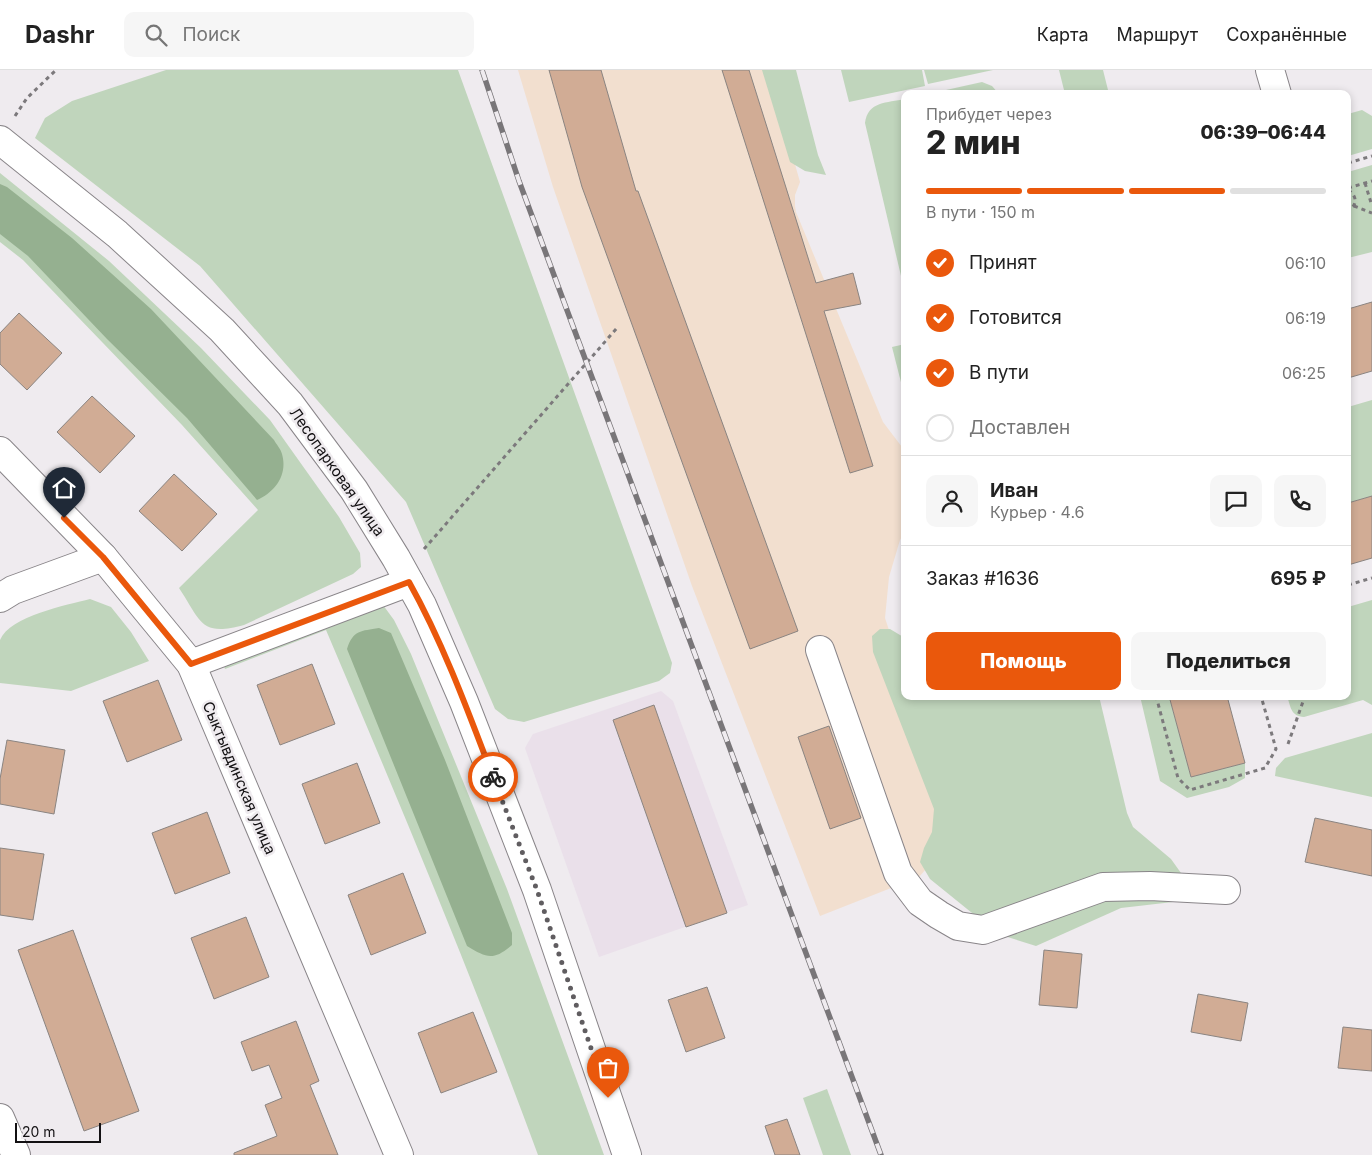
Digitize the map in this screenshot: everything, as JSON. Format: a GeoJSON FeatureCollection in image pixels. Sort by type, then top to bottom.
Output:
{"type":"FeatureCollection","features":[{"type":"Feature","properties":{"kind":"street"},"geometry":{"type":"LineString","coordinates":[[1270,70],[1276,90]]}},
{"type":"Feature","properties":{"kind":"street","name":"Лесопарковая улица"},"geometry":{"type":"LineString","coordinates":[[5,131],[222,330],[290,404],[354,490],[422,605],[464,702],[537,890],[627,1155]]}},
{"type":"Feature","properties":{"kind":"street","name":"Сыктывдинская улица"},"geometry":{"type":"LineString","coordinates":[[0,451],[103,557],[191,664],[399,1155]]}},
{"type":"Feature","properties":{"kind":"street"},"geometry":{"type":"LineString","coordinates":[[0,598],[13,590],[103,557]]}},
{"type":"Feature","properties":{"kind":"street"},"geometry":{"type":"LineString","coordinates":[[191,664],[409,582]]}},
{"type":"Feature","properties":{"kind":"street"},"geometry":{"type":"LineString","coordinates":[[820,650],[898,873],[920,902],[939,915],[958,926],[983,930],[1103,887],[1150,886],[1226,890]]}},
{"type":"Feature","properties":{"kind":"street"},"geometry":{"type":"LineString","coordinates":[[0,1118],[16,1155]]}},
{"type":"Feature","properties":{"kind":"path"},"geometry":{"type":"LineString","coordinates":[[5,131],[27,98],[56,70]]}},
{"type":"Feature","properties":{"kind":"path"},"geometry":{"type":"LineString","coordinates":[[1351,162],[1372,156]]}},
{"type":"Feature","properties":{"kind":"path"},"geometry":{"type":"LineString","coordinates":[[1351,188],[1372,181]]}},
{"type":"Feature","properties":{"kind":"path"},"geometry":{"type":"LineString","coordinates":[[1365,183],[1372,206]]}},
{"type":"Feature","properties":{"kind":"path"},"geometry":{"type":"LineString","coordinates":[[1351,192],[1354,196],[1354,206]]}},
{"type":"Feature","properties":{"kind":"path"},"geometry":{"type":"LineString","coordinates":[[1354,206],[1372,213]]}},
{"type":"Feature","properties":{"kind":"path"},"geometry":{"type":"LineString","coordinates":[[422,552],[617,328]]}},
{"type":"Feature","properties":{"kind":"path"},"geometry":{"type":"LineString","coordinates":[[1351,584],[1372,578]]}},
{"type":"Feature","properties":{"kind":"path"},"geometry":{"type":"LineString","coordinates":[[1157,700],[1178,778],[1190,790],[1266,768],[1276,749],[1262,700]]}},
{"type":"Feature","properties":{"kind":"path"},"geometry":{"type":"LineString","coordinates":[[1288,744],[1304,700]]}},
{"type":"Feature","properties":{"kind":"shaded area"},"geometry":{"type":"Polygon","coordinates":[[[518,70],[768,70],[800,182],[795,195],[796,212],[883,422],[901,446],[901,538],[889,577],[885,618],[894,645],[901,677],[901,700],[928,700],[940,853],[919,877],[820,916],[692,586],[553,187],[518,70]]]}},
{"type":"Feature","properties":{"kind":"shaded area"},"geometry":{"type":"Polygon","coordinates":[[[661,691],[673,701],[748,905],[599,957],[525,748],[533,734],[661,691]]]}},
{"type":"Feature","properties":{"kind":"green space"},"geometry":{"type":"Polygon","coordinates":[[[166,70],[458,70],[672,663],[670,673],[659,681],[524,722],[508,719],[495,709],[406,502],[200,266],[35,138],[45,118],[72,101],[166,70]]]}},
{"type":"Feature","properties":{"kind":"green space"},"geometry":{"type":"Polygon","coordinates":[[[762,70],[796,70],[818,155],[826,175],[805,171],[790,162],[762,70]]]}},
{"type":"Feature","properties":{"kind":"green space"},"geometry":{"type":"Polygon","coordinates":[[[841,70],[922,70],[925,86],[849,102],[841,70]]]}},
{"type":"Feature","properties":{"kind":"green space"},"geometry":{"type":"Polygon","coordinates":[[[924,70],[993,70],[928,84],[924,70]]]}},
{"type":"Feature","properties":{"kind":"green space"},"geometry":{"type":"Polygon","coordinates":[[[1059,70],[1103,70],[1108,90],[1064,90],[1059,70]]]}},
{"type":"Feature","properties":{"kind":"green space"},"geometry":{"type":"Polygon","coordinates":[[[982,82],[992,86],[996,90],[946,90],[982,82]]]}},
{"type":"Feature","properties":{"kind":"green space"},"geometry":{"type":"Polygon","coordinates":[[[901,100],[901,276],[865,123],[867,116],[874,107],[901,100]]]}},
{"type":"Feature","properties":{"kind":"green space"},"geometry":{"type":"Polygon","coordinates":[[[1362,110],[1372,116],[1372,149],[1351,155],[1351,113],[1362,110]]]}},
{"type":"Feature","properties":{"kind":"green space"},"geometry":{"type":"Polygon","coordinates":[[[1372,165],[1372,252],[1351,257],[1351,171],[1372,165]]]}},
{"type":"Feature","properties":{"kind":"green space"},"geometry":{"type":"Polygon","coordinates":[[[0,173],[109,261],[201,348],[270,420],[339,517],[360,553],[361,567],[353,574],[244,625],[218,629],[203,623],[179,588],[258,510],[182,425],[23,260],[0,242],[0,173]]]}},
{"type":"Feature","properties":{"kind":"green space"},"geometry":{"type":"Polygon","coordinates":[[[0,184],[7,187],[72,238],[151,309],[274,440],[281,452],[283,469],[278,482],[269,492],[257,500],[187,418],[107,339],[28,256],[0,234],[0,184]]]}},
{"type":"Feature","properties":{"kind":"green space"},"geometry":{"type":"Polygon","coordinates":[[[901,345],[901,382],[892,347],[901,345]]]}},
{"type":"Feature","properties":{"kind":"green space"},"geometry":{"type":"Polygon","coordinates":[[[1372,400],[1372,496],[1351,502],[1351,406],[1372,400]]]}},
{"type":"Feature","properties":{"kind":"green space"},"geometry":{"type":"Polygon","coordinates":[[[90,599],[111,607],[131,632],[149,661],[71,691],[0,683],[0,640],[6,632],[15,624],[27,618],[54,608],[90,599]]]}},
{"type":"Feature","properties":{"kind":"green space"},"geometry":{"type":"Polygon","coordinates":[[[1372,600],[1372,705],[1363,700],[1304,717],[1296,715],[1292,711],[1288,700],[1351,700],[1351,606],[1372,600]]]}},
{"type":"Feature","properties":{"kind":"green space"},"geometry":{"type":"Polygon","coordinates":[[[383,605],[394,620],[411,654],[507,889],[604,1155],[538,1155],[462,957],[326,630],[225,669],[224,666],[383,605]]]}},
{"type":"Feature","properties":{"kind":"green space"},"geometry":{"type":"Polygon","coordinates":[[[379,628],[391,633],[445,760],[512,933],[512,945],[495,956],[485,955],[467,946],[347,649],[352,638],[358,633],[379,628]]]}},
{"type":"Feature","properties":{"kind":"green space"},"geometry":{"type":"Polygon","coordinates":[[[880,629],[890,629],[901,636],[901,700],[1100,700],[1127,813],[1133,827],[1171,859],[1186,880],[1182,897],[1173,902],[1121,908],[1036,946],[998,934],[930,879],[920,862],[932,832],[934,809],[873,652],[872,636],[880,629]]]}},
{"type":"Feature","properties":{"kind":"green space"},"geometry":{"type":"Polygon","coordinates":[[[1141,700],[1170,700],[1191,777],[1245,763],[1245,778],[1229,787],[1187,798],[1160,781],[1141,700]]]}},
{"type":"Feature","properties":{"kind":"green space"},"geometry":{"type":"Polygon","coordinates":[[[1372,733],[1372,797],[1275,776],[1276,768],[1285,758],[1372,733]]]}},
{"type":"Feature","properties":{"kind":"green space"},"geometry":{"type":"Polygon","coordinates":[[[827,1089],[851,1155],[823,1155],[803,1098],[827,1089]]]}},
{"type":"Feature","properties":{"kind":"building"},"geometry":{"type":"Polygon","coordinates":[[[549,70],[601,70],[636,191],[638,191],[798,631],[750,649],[582,187],[549,70]]]}},
{"type":"Feature","properties":{"kind":"building"},"geometry":{"type":"Polygon","coordinates":[[[722,70],[749,70],[816,283],[853,273],[861,304],[824,311],[873,466],[850,473],[722,70]]]}},
{"type":"Feature","properties":{"kind":"building"},"geometry":{"type":"Polygon","coordinates":[[[1372,302],[1372,371],[1351,377],[1351,308],[1372,302]]]}},
{"type":"Feature","properties":{"kind":"building"},"geometry":{"type":"Polygon","coordinates":[[[19,313],[62,353],[27,390],[0,364],[0,333],[19,313]]]}},
{"type":"Feature","properties":{"kind":"building"},"geometry":{"type":"Polygon","coordinates":[[[92,396],[135,436],[100,473],[57,432],[92,396]]]}},
{"type":"Feature","properties":{"kind":"building"},"geometry":{"type":"Polygon","coordinates":[[[174,474],[217,514],[182,551],[139,511],[174,474]]]}},
{"type":"Feature","properties":{"kind":"building"},"geometry":{"type":"Polygon","coordinates":[[[1372,496],[1372,558],[1351,564],[1351,502],[1372,496]]]}},
{"type":"Feature","properties":{"kind":"building"},"geometry":{"type":"Polygon","coordinates":[[[312,664],[335,724],[280,745],[257,685],[312,664]]]}},
{"type":"Feature","properties":{"kind":"building"},"geometry":{"type":"Polygon","coordinates":[[[158,680],[182,740],[127,762],[103,701],[158,680]]]}},
{"type":"Feature","properties":{"kind":"building"},"geometry":{"type":"Polygon","coordinates":[[[1170,700],[1228,700],[1245,763],[1191,777],[1170,700]]]}},
{"type":"Feature","properties":{"kind":"building"},"geometry":{"type":"Polygon","coordinates":[[[654,705],[727,913],[686,927],[613,720],[654,705]]]}},
{"type":"Feature","properties":{"kind":"building"},"geometry":{"type":"Polygon","coordinates":[[[829,726],[861,818],[830,829],[798,737],[829,726]]]}},
{"type":"Feature","properties":{"kind":"building"},"geometry":{"type":"Polygon","coordinates":[[[7,740],[65,750],[54,814],[0,804],[0,779],[7,740]]]}},
{"type":"Feature","properties":{"kind":"building"},"geometry":{"type":"Polygon","coordinates":[[[357,763],[380,823],[325,844],[302,784],[357,763]]]}},
{"type":"Feature","properties":{"kind":"building"},"geometry":{"type":"Polygon","coordinates":[[[207,812],[230,873],[175,894],[152,833],[207,812]]]}},
{"type":"Feature","properties":{"kind":"building"},"geometry":{"type":"Polygon","coordinates":[[[1315,818],[1372,830],[1372,876],[1305,862],[1315,818]]]}},
{"type":"Feature","properties":{"kind":"building"},"geometry":{"type":"Polygon","coordinates":[[[0,848],[44,854],[33,920],[0,915],[0,848]]]}},
{"type":"Feature","properties":{"kind":"building"},"geometry":{"type":"Polygon","coordinates":[[[403,873],[426,933],[371,955],[348,895],[403,873]]]}},
{"type":"Feature","properties":{"kind":"building"},"geometry":{"type":"Polygon","coordinates":[[[246,917],[269,977],[214,999],[191,938],[246,917]]]}},
{"type":"Feature","properties":{"kind":"building"},"geometry":{"type":"Polygon","coordinates":[[[73,930],[139,1111],[84,1131],[18,950],[73,930]]]}},
{"type":"Feature","properties":{"kind":"building"},"geometry":{"type":"Polygon","coordinates":[[[1044,950],[1082,954],[1077,1008],[1039,1005],[1044,950]]]}},
{"type":"Feature","properties":{"kind":"building"},"geometry":{"type":"Polygon","coordinates":[[[707,987],[725,1038],[686,1052],[668,1000],[707,987]]]}},
{"type":"Feature","properties":{"kind":"building"},"geometry":{"type":"Polygon","coordinates":[[[1198,994],[1248,1003],[1241,1041],[1191,1032],[1198,994]]]}},
{"type":"Feature","properties":{"kind":"building"},"geometry":{"type":"Polygon","coordinates":[[[473,1012],[497,1072],[441,1093],[418,1033],[473,1012]]]}},
{"type":"Feature","properties":{"kind":"building"},"geometry":{"type":"Polygon","coordinates":[[[296,1021],[319,1081],[310,1085],[338,1155],[234,1155],[234,1153],[277,1136],[265,1105],[282,1098],[269,1065],[252,1071],[241,1042],[296,1021]]]}},
{"type":"Feature","properties":{"kind":"building"},"geometry":{"type":"Polygon","coordinates":[[[1343,1027],[1372,1030],[1372,1071],[1338,1068],[1343,1027]]]}},
{"type":"Feature","properties":{"kind":"building"},"geometry":{"type":"Polygon","coordinates":[[[787,1119],[800,1155],[775,1155],[765,1126],[787,1119]]]}},
{"type":"Feature","properties":{"kind":"railway"},"geometry":{"type":"LineString","coordinates":[[482,70],[519,181],[881,1155]]}},
{"type":"Feature","properties":{"kind":"way so far"},"geometry":{"type":"LineString","coordinates":[[493,777],[537,890],[608,1098]]}},
{"type":"Feature","properties":{"kind":"route"},"geometry":{"type":"LineString","coordinates":[[64,518],[103,557],[191,664],[409,582],[422,605],[464,702],[493,777]]}}]}
